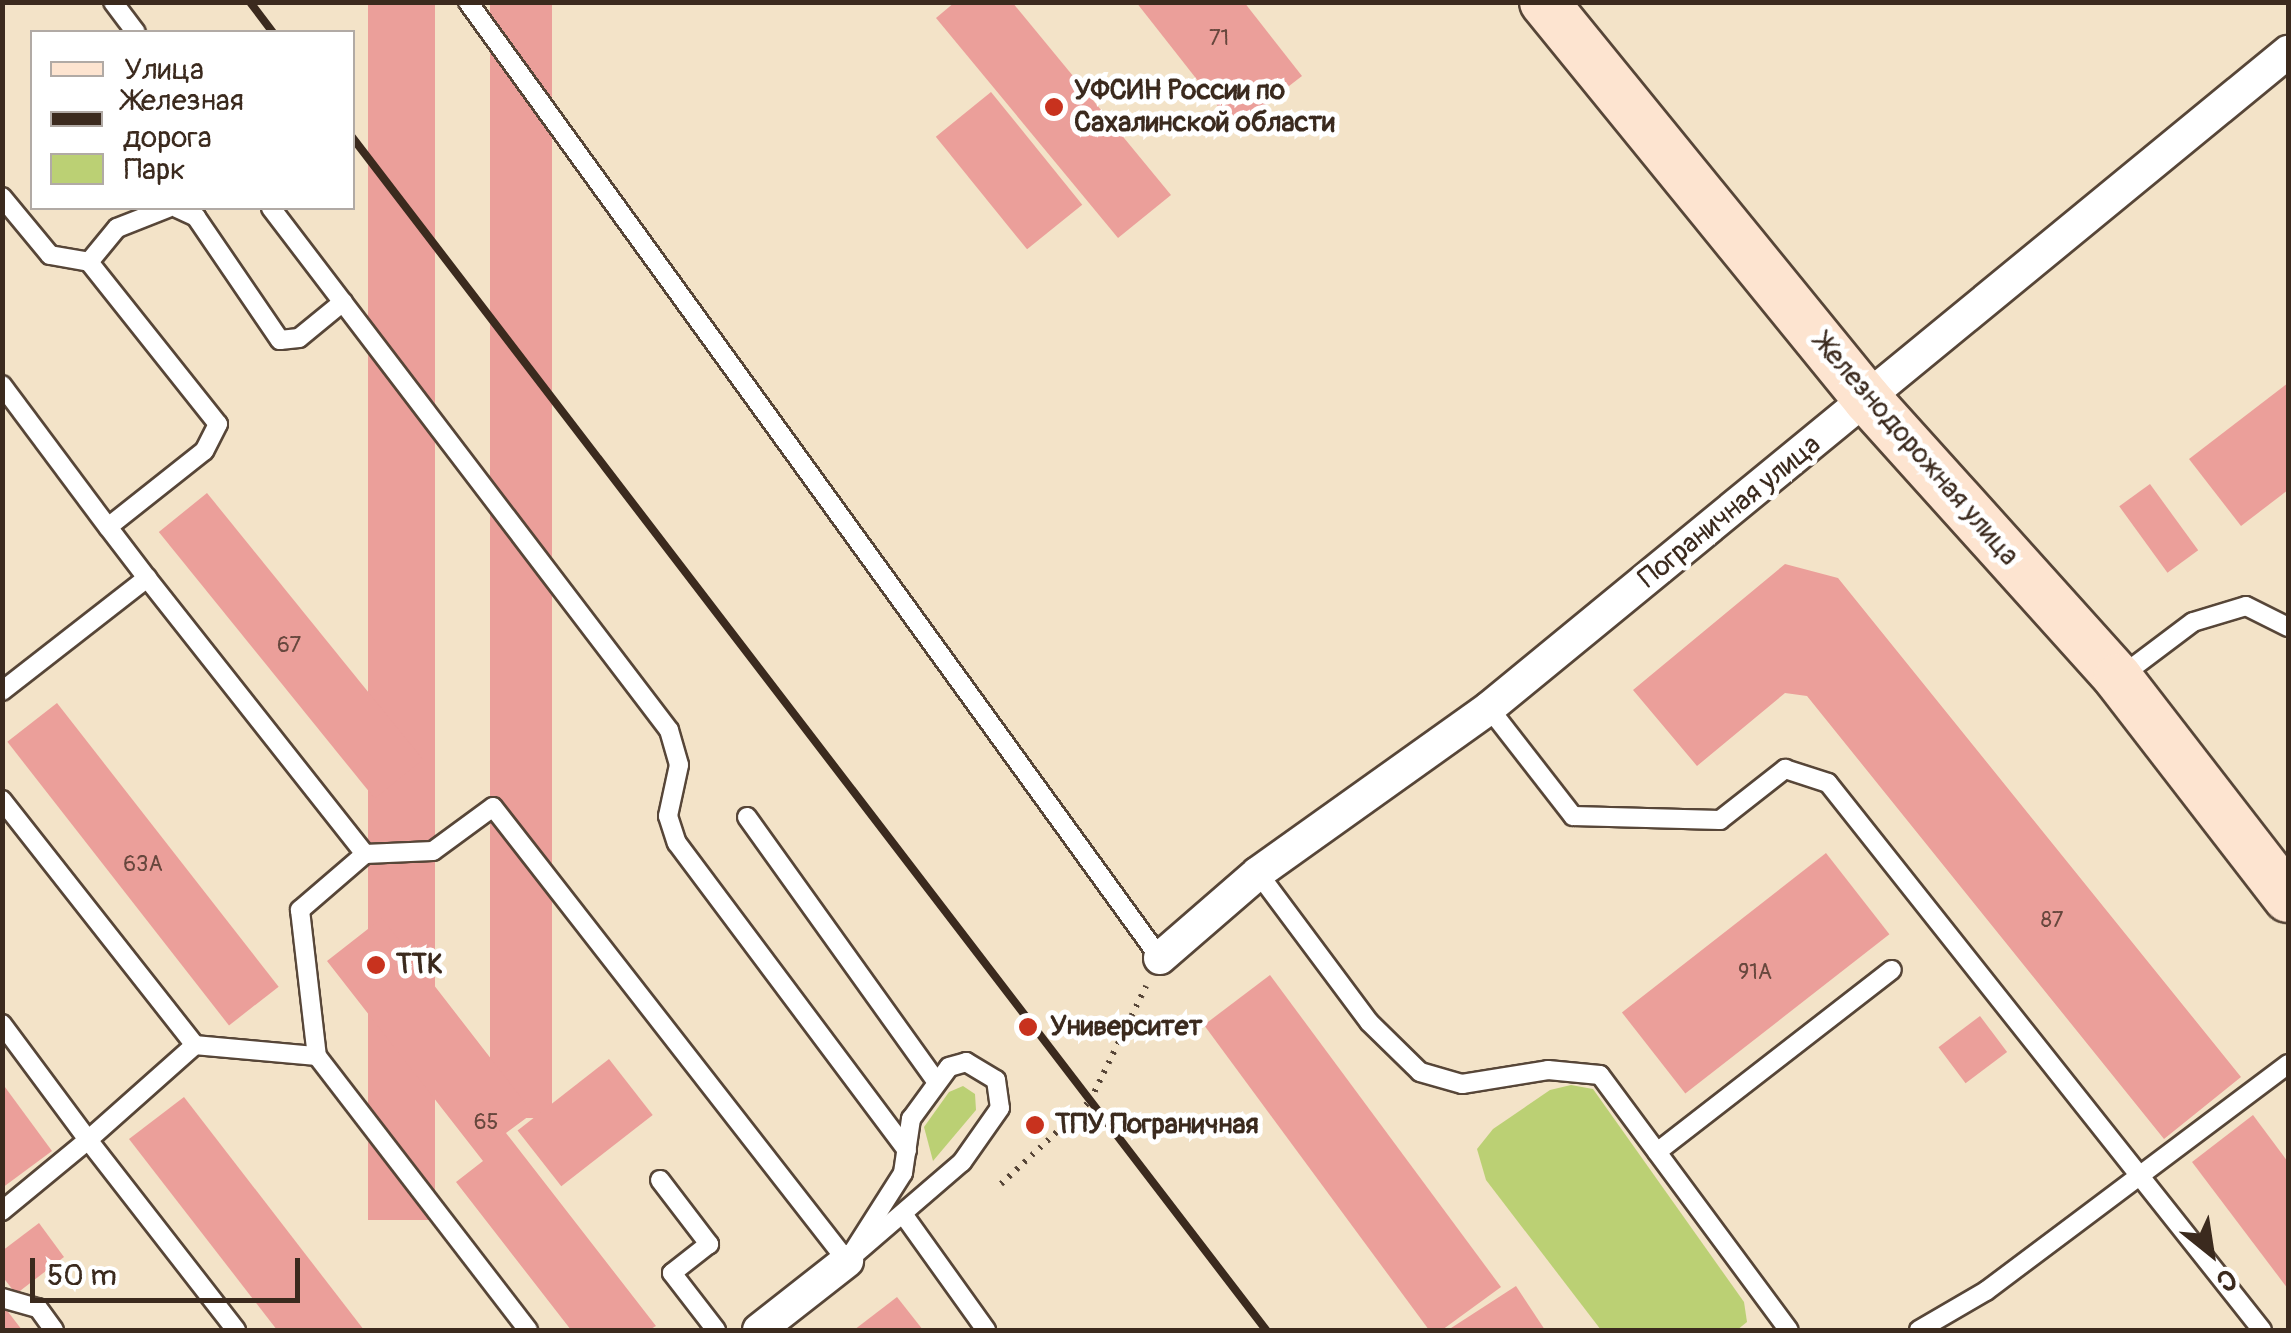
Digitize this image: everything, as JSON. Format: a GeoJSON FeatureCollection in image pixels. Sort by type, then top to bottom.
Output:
{"type":"FeatureCollection","features":[{"type":"Feature","properties":{"kind":"main road","name":"Железнодорожная улица"},"geometry":{"type":"LineString","coordinates":[[1544,2],[1868,400],[2118,678],[2288,898]]}},
{"type":"Feature","properties":{"kind":"street","name":"Пограничная улица"},"geometry":{"type":"LineString","coordinates":[[1160,958],[1258,874],[1489,708],[2288,52]]}},
{"type":"Feature","properties":{"kind":"street"},"geometry":{"type":"LineString","coordinates":[[760,1330],[847,1262]]}},
{"type":"Feature","properties":{"kind":"lane"},"geometry":{"type":"LineString","coordinates":[[113,2],[134,30]]}},
{"type":"Feature","properties":{"kind":"lane"},"geometry":{"type":"LineString","coordinates":[[468,2],[1160,958]]}},
{"type":"Feature","properties":{"kind":"lane"},"geometry":{"type":"LineString","coordinates":[[2,197],[50,256],[89,262],[218,424],[204,451],[108,527]]}},
{"type":"Feature","properties":{"kind":"lane"},"geometry":{"type":"LineString","coordinates":[[89,262],[117,228],[163,210]]}},
{"type":"Feature","properties":{"kind":"lane"},"geometry":{"type":"LineString","coordinates":[[182,210],[196,218],[280,340],[299,338],[343,302]]}},
{"type":"Feature","properties":{"kind":"lane"},"geometry":{"type":"LineString","coordinates":[[273,210],[669,730],[679,765],[668,816],[677,843],[907,1150]]}},
{"type":"Feature","properties":{"kind":"lane"},"geometry":{"type":"LineString","coordinates":[[2,385],[147,578],[365,854]]}},
{"type":"Feature","properties":{"kind":"lane"},"geometry":{"type":"LineString","coordinates":[[2,691],[147,578]]}},
{"type":"Feature","properties":{"kind":"lane"},"geometry":{"type":"LineString","coordinates":[[2118,678],[2192,622],[2228,611],[2246,606],[2288,627]]}},
{"type":"Feature","properties":{"kind":"lane"},"geometry":{"type":"LineString","coordinates":[[1489,708],[1574,816],[1720,820],[1785,769],[1828,784],[2262,1330]]}},
{"type":"Feature","properties":{"kind":"lane"},"geometry":{"type":"LineString","coordinates":[[2,800],[195,1045],[317,1056]]}},
{"type":"Feature","properties":{"kind":"lane"},"geometry":{"type":"LineString","coordinates":[[528,1330],[317,1056],[300,910],[365,854],[433,852],[494,807],[847,1262]]}},
{"type":"Feature","properties":{"kind":"lane"},"geometry":{"type":"LineString","coordinates":[[746,817],[936,1081]]}},
{"type":"Feature","properties":{"kind":"lane"},"geometry":{"type":"LineString","coordinates":[[1258,874],[1370,1022],[1420,1072],[1462,1084],[1548,1070],[1600,1075],[1790,1330]]}},
{"type":"Feature","properties":{"kind":"lane"},"geometry":{"type":"LineString","coordinates":[[1657,1152],[1892,970]]}},
{"type":"Feature","properties":{"kind":"lane"},"geometry":{"type":"LineString","coordinates":[[2,1024],[236,1330]]}},
{"type":"Feature","properties":{"kind":"lane"},"geometry":{"type":"LineString","coordinates":[[2,1211],[195,1045]]}},
{"type":"Feature","properties":{"kind":"lane"},"geometry":{"type":"LineString","coordinates":[[1919,1330],[1986,1291],[2288,1064]]}},
{"type":"Feature","properties":{"kind":"lane"},"geometry":{"type":"LineString","coordinates":[[981,1066],[996,1080],[1000,1108],[962,1162],[847,1262],[887,1207],[907,1150],[911,1119],[936,1081],[949,1067],[981,1066]]}},
{"type":"Feature","properties":{"kind":"lane"},"geometry":{"type":"LineString","coordinates":[[660,1180],[708,1244],[672,1273],[716,1330]]}},
{"type":"Feature","properties":{"kind":"lane"},"geometry":{"type":"LineString","coordinates":[[904,1214],[986,1330]]}},
{"type":"Feature","properties":{"kind":"lane"},"geometry":{"type":"LineString","coordinates":[[2,1298],[38,1308],[54,1330]]}},
{"type":"Feature","properties":{"kind":"path"},"geometry":{"type":"LineString","coordinates":[[1001,1184],[1090,1101],[1160,958]]}},
{"type":"Feature","properties":{"kind":"green space"},"geometry":{"type":"Polygon","coordinates":[[[1571,1085],[1593,1089],[1744,1302],[1747,1322],[1737,1330],[1601,1330],[1486,1180],[1477,1149],[1493,1129],[1550,1090],[1571,1085]]]}},
{"type":"Feature","properties":{"kind":"green space"},"geometry":{"type":"Polygon","coordinates":[[[963,1086],[975,1094],[976,1110],[933,1161],[924,1127],[949,1092],[963,1086]]]}},
{"type":"Feature","properties":{"kind":"building"},"geometry":{"type":"Polygon","coordinates":[[[368,2],[435,2],[435,1220],[368,1220],[368,2]]]}},
{"type":"Feature","properties":{"kind":"building"},"geometry":{"type":"Polygon","coordinates":[[[490,2],[552,2],[552,1118],[490,1118],[490,2]]]}},
{"type":"Feature","properties":{"kind":"building","name":"УФСИН России по Сахалинской области"},"geometry":{"type":"Polygon","coordinates":[[[955,2],[1012,2],[1171,195],[1118,238],[936,18],[955,2]]]}},
{"type":"Feature","properties":{"kind":"building"},"geometry":{"type":"Polygon","coordinates":[[[1136,2],[1244,2],[1302,76],[1235,128],[1136,2]]]}},
{"type":"Feature","properties":{"kind":"building"},"geometry":{"type":"Polygon","coordinates":[[[991,92],[1082,205],[1027,249],[936,137],[991,92]]]}},
{"type":"Feature","properties":{"kind":"building"},"geometry":{"type":"Polygon","coordinates":[[[2288,383],[2288,490],[2241,526],[2189,459],[2288,383]]]}},
{"type":"Feature","properties":{"kind":"building"},"geometry":{"type":"Polygon","coordinates":[[[2150,484],[2198,550],[2167,573],[2119,506],[2150,484]]]}},
{"type":"Feature","properties":{"kind":"building"},"geometry":{"type":"Polygon","coordinates":[[[207,493],[423,760],[375,799],[159,532],[207,493]]]}},
{"type":"Feature","properties":{"kind":"building"},"geometry":{"type":"Polygon","coordinates":[[[1785,564],[1838,578],[2241,1077],[2164,1139],[1807,696],[1785,693],[1697,766],[1633,690],[1785,564]]]}},
{"type":"Feature","properties":{"kind":"building"},"geometry":{"type":"Polygon","coordinates":[[[57,703],[279,987],[229,1025],[7,742],[57,703]]]}},
{"type":"Feature","properties":{"kind":"building"},"geometry":{"type":"Polygon","coordinates":[[[1826,853],[1889,934],[1685,1094],[1622,1012],[1826,853]]]}},
{"type":"Feature","properties":{"kind":"building"},"geometry":{"type":"Polygon","coordinates":[[[382,918],[533,1113],[506,1133],[656,1326],[649,1330],[571,1330],[456,1182],[483,1161],[327,961],[382,918]]]}},
{"type":"Feature","properties":{"kind":"building"},"geometry":{"type":"Polygon","coordinates":[[[1270,975],[1501,1287],[1442,1330],[1429,1330],[1204,1025],[1270,975]]]}},
{"type":"Feature","properties":{"kind":"building"},"geometry":{"type":"Polygon","coordinates":[[[1980,1016],[2007,1052],[1966,1083],[1938,1047],[1980,1016]]]}},
{"type":"Feature","properties":{"kind":"building"},"geometry":{"type":"Polygon","coordinates":[[[609,1059],[653,1115],[561,1186],[518,1130],[609,1059]]]}},
{"type":"Feature","properties":{"kind":"building"},"geometry":{"type":"Polygon","coordinates":[[[2,1083],[52,1151],[2,1188],[2,1083]]]}},
{"type":"Feature","properties":{"kind":"building"},"geometry":{"type":"Polygon","coordinates":[[[184,1097],[364,1330],[277,1330],[129,1139],[184,1097]]]}},
{"type":"Feature","properties":{"kind":"building"},"geometry":{"type":"Polygon","coordinates":[[[2253,1115],[2288,1162],[2288,1289],[2192,1162],[2253,1115]]]}},
{"type":"Feature","properties":{"kind":"building"},"geometry":{"type":"Polygon","coordinates":[[[39,1223],[64,1257],[16,1294],[2,1276],[2,1251],[39,1223]]]}},
{"type":"Feature","properties":{"kind":"building"},"geometry":{"type":"Polygon","coordinates":[[[1516,1286],[1545,1330],[1448,1330],[1516,1286]]]}},
{"type":"Feature","properties":{"kind":"building"},"geometry":{"type":"Polygon","coordinates":[[[897,1297],[923,1330],[854,1330],[897,1297]]]}},
{"type":"Feature","properties":{"kind":"building"},"geometry":{"type":"Polygon","coordinates":[[[2,1304],[22,1330],[2,1330],[2,1304]]]}},
{"type":"Feature","properties":{"kind":"railway"},"geometry":{"type":"LineString","coordinates":[[250,2],[271,30]]}},
{"type":"Feature","properties":{"kind":"railway"},"geometry":{"type":"LineString","coordinates":[[355,141],[1266,1330]]}},
{"type":"Feature","properties":{"kind":"place","name":"УФСИН России по Сахалинской области"},"geometry":{"type":"Point","coordinates":[1054,107]}},
{"type":"Feature","properties":{"kind":"place","name":"ТТК"},"geometry":{"type":"Point","coordinates":[376,965]}},
{"type":"Feature","properties":{"kind":"place","name":"Университет"},"geometry":{"type":"Point","coordinates":[1028,1027]}},
{"type":"Feature","properties":{"kind":"place","name":"ТПУ Пограничная"},"geometry":{"type":"Point","coordinates":[1035,1125]}}]}
